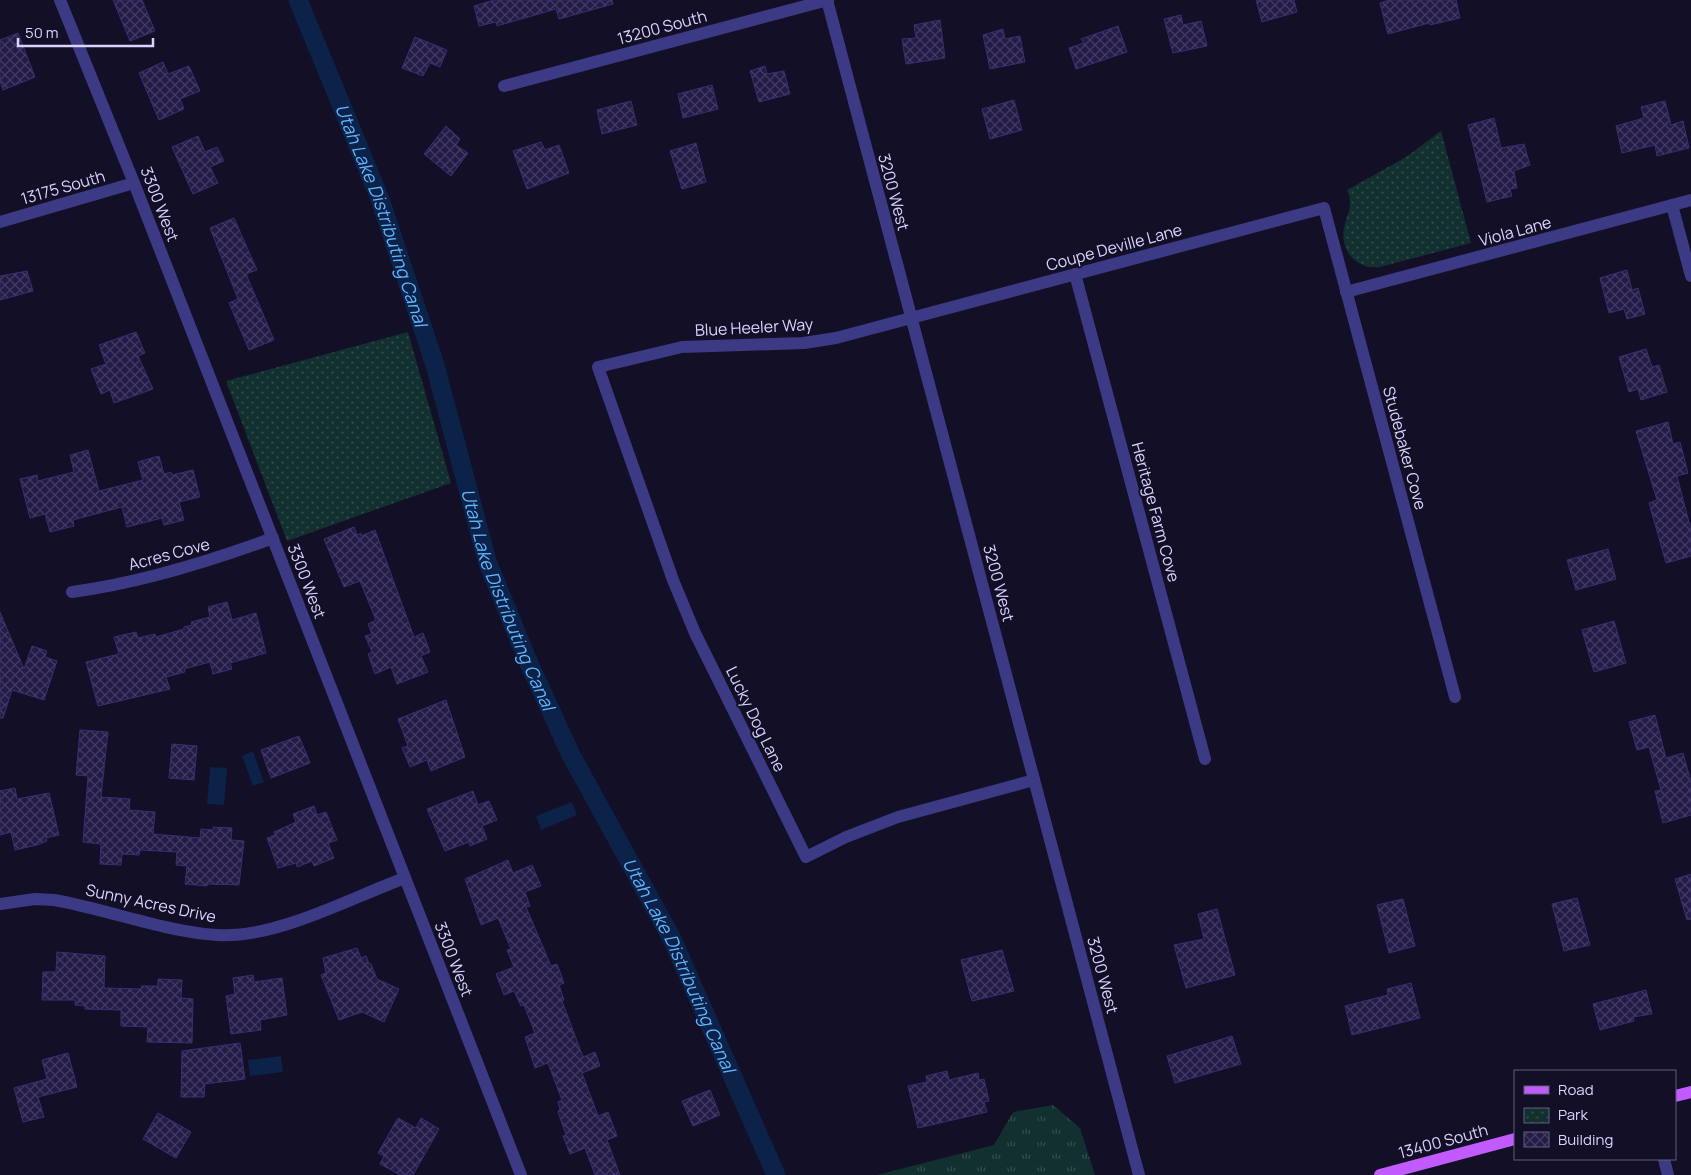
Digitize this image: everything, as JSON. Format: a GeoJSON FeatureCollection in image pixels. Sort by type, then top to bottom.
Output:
{"type":"FeatureCollection","features":[{"type":"Feature","properties":{"kind":"main road"},"geometry":{"type":"LineString","coordinates":[[1676,1096],[1691,1092]]}},
{"type":"Feature","properties":{"kind":"main road","name":"13400 South"},"geometry":{"type":"LineString","coordinates":[[1380,1175],[1514,1139]]}},
{"type":"Feature","properties":{"kind":"street","name":"3300 West"},"geometry":{"type":"LineString","coordinates":[[60,0],[134,183],[521,1175]]}},
{"type":"Feature","properties":{"kind":"street","name":"13200 South"},"geometry":{"type":"LineString","coordinates":[[504,86],[827,0]]}},
{"type":"Feature","properties":{"kind":"street","name":"3200 West"},"geometry":{"type":"LineString","coordinates":[[827,0],[1139,1175]]}},
{"type":"Feature","properties":{"kind":"street","name":"13175 South"},"geometry":{"type":"LineString","coordinates":[[0,222],[134,183]]}},
{"type":"Feature","properties":{"kind":"street","name":"Viola Lane"},"geometry":{"type":"LineString","coordinates":[[1346,292],[1691,200]]}},
{"type":"Feature","properties":{"kind":"street"},"geometry":{"type":"LineString","coordinates":[[1672,205],[1691,276]]}},
{"type":"Feature","properties":{"kind":"street","name":"Coupe Deville Lane"},"geometry":{"type":"LineString","coordinates":[[912,317],[1324,208]]}},
{"type":"Feature","properties":{"kind":"street","name":"Studebaker Cove"},"geometry":{"type":"LineString","coordinates":[[1324,208],[1454,697]]}},
{"type":"Feature","properties":{"kind":"street","name":"Heritage Farm Cove"},"geometry":{"type":"LineString","coordinates":[[1075,274],[1205,759]]}},
{"type":"Feature","properties":{"kind":"street","name":"Blue Heeler Way"},"geometry":{"type":"LineString","coordinates":[[598,367],[682,347],[804,343],[836,338],[912,317]]}},
{"type":"Feature","properties":{"kind":"street","name":"Lucky Dog Lane"},"geometry":{"type":"LineString","coordinates":[[598,367],[657,537],[692,624],[806,857],[846,837],[898,816],[1034,780]]}},
{"type":"Feature","properties":{"kind":"street","name":"Acres Cove"},"geometry":{"type":"LineString","coordinates":[[72,592],[109,587],[216,558],[273,538]]}},
{"type":"Feature","properties":{"kind":"street","name":"Sunny Acres Drive"},"geometry":{"type":"LineString","coordinates":[[0,904],[35,899],[54,900],[196,933],[242,934],[287,924],[405,878]]}},
{"type":"Feature","properties":{"kind":"street"},"geometry":{"type":"LineString","coordinates":[[1664,1160],[1668,1175]]}},
{"type":"Feature","properties":{"kind":"green space"},"geometry":{"type":"Polygon","coordinates":[[[1441,131],[1471,243],[1380,267],[1364,266],[1357,262],[1348,252],[1343,237],[1350,205],[1347,190],[1406,157],[1441,131]]]}},
{"type":"Feature","properties":{"kind":"green space"},"geometry":{"type":"Polygon","coordinates":[[[408,332],[451,483],[287,541],[226,381],[408,332]]]}},
{"type":"Feature","properties":{"kind":"green space"},"geometry":{"type":"Polygon","coordinates":[[[1053,1105],[1080,1128],[1095,1175],[877,1175],[994,1145],[1013,1112],[1053,1105]]]}},
{"type":"Feature","properties":{"kind":"water"},"geometry":{"type":"Polygon","coordinates":[[[253,751],[264,782],[253,786],[242,756],[253,751]]]}},
{"type":"Feature","properties":{"kind":"water"},"geometry":{"type":"Polygon","coordinates":[[[210,767],[227,768],[224,805],[207,804],[210,767]]]}},
{"type":"Feature","properties":{"kind":"water"},"geometry":{"type":"Polygon","coordinates":[[[572,802],[577,815],[541,830],[536,816],[572,802]]]}},
{"type":"Feature","properties":{"kind":"water"},"geometry":{"type":"Polygon","coordinates":[[[281,1056],[283,1072],[250,1076],[248,1060],[281,1056]]]}},
{"type":"Feature","properties":{"kind":"building"},"geometry":{"type":"Polygon","coordinates":[[[113,0],[142,0],[155,31],[130,41],[113,0]]]}},
{"type":"Feature","properties":{"kind":"building"},"geometry":{"type":"Polygon","coordinates":[[[494,0],[612,0],[613,4],[559,19],[556,9],[497,26],[496,22],[479,26],[474,6],[494,0]]]}},
{"type":"Feature","properties":{"kind":"building"},"geometry":{"type":"Polygon","coordinates":[[[1256,0],[1294,0],[1297,12],[1262,22],[1256,0]]]}},
{"type":"Feature","properties":{"kind":"building"},"geometry":{"type":"Polygon","coordinates":[[[1389,0],[1456,0],[1460,18],[1430,25],[1429,23],[1388,34],[1380,3],[1389,0]]]}},
{"type":"Feature","properties":{"kind":"building"},"geometry":{"type":"Polygon","coordinates":[[[1181,15],[1183,25],[1201,21],[1207,46],[1173,53],[1164,19],[1181,15]]]}},
{"type":"Feature","properties":{"kind":"building"},"geometry":{"type":"Polygon","coordinates":[[[940,20],[945,58],[906,64],[902,39],[916,38],[914,25],[940,20]]]}},
{"type":"Feature","properties":{"kind":"building"},"geometry":{"type":"Polygon","coordinates":[[[1118,26],[1127,52],[1076,69],[1069,48],[1084,43],[1081,39],[1118,26]]]}},
{"type":"Feature","properties":{"kind":"building"},"geometry":{"type":"Polygon","coordinates":[[[1003,29],[1005,39],[1020,36],[1025,62],[990,69],[983,35],[1003,29]]]}},
{"type":"Feature","properties":{"kind":"building"},"geometry":{"type":"Polygon","coordinates":[[[18,33],[35,77],[3,90],[0,81],[0,40],[18,33]]]}},
{"type":"Feature","properties":{"kind":"building"},"geometry":{"type":"Polygon","coordinates":[[[415,37],[447,50],[440,67],[430,63],[423,76],[402,68],[415,37]]]}},
{"type":"Feature","properties":{"kind":"building"},"geometry":{"type":"Polygon","coordinates":[[[163,62],[168,74],[189,66],[200,91],[180,99],[184,109],[159,120],[139,73],[163,62]]]}},
{"type":"Feature","properties":{"kind":"building"},"geometry":{"type":"Polygon","coordinates":[[[765,66],[767,74],[784,71],[790,94],[759,102],[750,71],[765,66]]]}},
{"type":"Feature","properties":{"kind":"building"},"geometry":{"type":"Polygon","coordinates":[[[712,85],[718,109],[683,118],[678,94],[712,85]]]}},
{"type":"Feature","properties":{"kind":"building"},"geometry":{"type":"Polygon","coordinates":[[[1014,100],[1022,130],[990,139],[982,109],[1014,100]]]}},
{"type":"Feature","properties":{"kind":"building"},"geometry":{"type":"Polygon","coordinates":[[[631,101],[637,125],[602,134],[597,110],[631,101]]]}},
{"type":"Feature","properties":{"kind":"building"},"geometry":{"type":"Polygon","coordinates":[[[1665,101],[1671,125],[1683,121],[1689,148],[1657,156],[1655,145],[1622,153],[1616,126],[1644,118],[1641,107],[1665,101]]]}},
{"type":"Feature","properties":{"kind":"building"},"geometry":{"type":"Polygon","coordinates":[[[1494,118],[1501,148],[1524,144],[1530,165],[1514,171],[1517,188],[1510,189],[1512,196],[1487,202],[1468,125],[1494,118]]]}},
{"type":"Feature","properties":{"kind":"building"},"geometry":{"type":"Polygon","coordinates":[[[446,126],[460,139],[456,145],[468,153],[451,176],[424,154],[446,126]]]}},
{"type":"Feature","properties":{"kind":"building"},"geometry":{"type":"Polygon","coordinates":[[[198,136],[205,152],[217,147],[224,161],[210,167],[218,183],[193,194],[172,147],[198,136]]]}},
{"type":"Feature","properties":{"kind":"building"},"geometry":{"type":"Polygon","coordinates":[[[541,142],[545,150],[559,145],[569,173],[527,189],[513,151],[541,142]]]}},
{"type":"Feature","properties":{"kind":"building"},"geometry":{"type":"Polygon","coordinates":[[[696,143],[706,182],[682,189],[670,151],[696,143]]]}},
{"type":"Feature","properties":{"kind":"building"},"geometry":{"type":"Polygon","coordinates":[[[234,218],[257,270],[246,274],[274,340],[249,350],[229,303],[238,299],[210,228],[234,218]]]}},
{"type":"Feature","properties":{"kind":"building"},"geometry":{"type":"Polygon","coordinates":[[[1627,270],[1632,290],[1638,288],[1645,314],[1627,319],[1624,309],[1609,313],[1600,278],[1627,270]]]}},
{"type":"Feature","properties":{"kind":"building"},"geometry":{"type":"Polygon","coordinates":[[[27,271],[33,291],[0,300],[0,276],[27,271]]]}},
{"type":"Feature","properties":{"kind":"building"},"geometry":{"type":"Polygon","coordinates":[[[136,332],[145,353],[138,356],[153,389],[114,403],[110,390],[101,394],[91,369],[106,364],[99,345],[136,332]]]}},
{"type":"Feature","properties":{"kind":"building"},"geometry":{"type":"Polygon","coordinates":[[[1646,349],[1652,367],[1659,365],[1667,392],[1641,400],[1638,389],[1629,392],[1619,357],[1646,349]]]}},
{"type":"Feature","properties":{"kind":"building"},"geometry":{"type":"Polygon","coordinates":[[[1668,422],[1673,444],[1680,442],[1688,473],[1677,476],[1691,530],[1691,556],[1666,563],[1649,503],[1657,500],[1636,431],[1668,422]]]}},
{"type":"Feature","properties":{"kind":"building"},"geometry":{"type":"Polygon","coordinates":[[[88,450],[99,491],[143,480],[138,462],[159,456],[164,474],[171,472],[172,475],[193,470],[200,497],[179,502],[184,520],[164,525],[162,518],[127,527],[122,507],[73,520],[74,526],[50,532],[45,514],[30,518],[20,479],[37,475],[38,481],[74,472],[70,455],[88,450]]]}},
{"type":"Feature","properties":{"kind":"building"},"geometry":{"type":"Polygon","coordinates":[[[354,527],[357,535],[361,533],[361,536],[375,530],[414,637],[423,633],[430,652],[421,656],[428,672],[397,684],[391,667],[375,674],[368,654],[372,652],[365,636],[372,634],[368,624],[376,620],[360,581],[344,587],[324,539],[354,527]]]}},
{"type":"Feature","properties":{"kind":"building"},"geometry":{"type":"Polygon","coordinates":[[[1608,549],[1616,579],[1576,590],[1567,560],[1608,549]]]}},
{"type":"Feature","properties":{"kind":"building"},"geometry":{"type":"Polygon","coordinates":[[[227,602],[232,620],[256,613],[266,653],[230,663],[232,669],[213,674],[210,662],[184,669],[185,672],[166,677],[170,689],[98,706],[86,662],[119,654],[114,637],[136,632],[138,638],[155,634],[156,637],[184,629],[184,627],[192,625],[191,622],[210,617],[208,607],[227,602]]]}},
{"type":"Feature","properties":{"kind":"building"},"geometry":{"type":"Polygon","coordinates":[[[0,612],[24,669],[32,646],[47,651],[45,657],[57,661],[44,700],[12,690],[3,718],[0,718],[0,612]]]}},
{"type":"Feature","properties":{"kind":"building"},"geometry":{"type":"Polygon","coordinates":[[[1614,621],[1626,663],[1594,672],[1582,630],[1614,621]]]}},
{"type":"Feature","properties":{"kind":"building"},"geometry":{"type":"Polygon","coordinates":[[[446,700],[465,757],[431,771],[427,760],[410,767],[402,748],[408,746],[398,719],[446,700]]]}},
{"type":"Feature","properties":{"kind":"building"},"geometry":{"type":"Polygon","coordinates":[[[1655,715],[1666,758],[1683,753],[1691,782],[1691,815],[1663,823],[1655,791],[1661,790],[1649,747],[1637,750],[1629,722],[1655,715]]]}},
{"type":"Feature","properties":{"kind":"building"},"geometry":{"type":"Polygon","coordinates":[[[80,730],[108,732],[101,797],[130,799],[129,810],[155,812],[153,834],[200,838],[201,829],[213,830],[213,827],[232,828],[231,840],[244,841],[239,885],[208,884],[207,886],[185,884],[187,866],[176,865],[177,852],[140,850],[139,855],[122,854],[121,865],[100,864],[101,844],[83,842],[88,776],[76,775],[80,730]]]}},
{"type":"Feature","properties":{"kind":"building"},"geometry":{"type":"Polygon","coordinates":[[[299,736],[310,763],[271,778],[261,750],[299,736]]]}},
{"type":"Feature","properties":{"kind":"building"},"geometry":{"type":"Polygon","coordinates":[[[172,744],[197,746],[194,780],[169,778],[172,744]]]}},
{"type":"Feature","properties":{"kind":"building"},"geometry":{"type":"Polygon","coordinates":[[[15,788],[17,799],[49,793],[59,835],[46,838],[47,841],[37,845],[15,850],[11,832],[0,835],[0,791],[15,788]]]}},
{"type":"Feature","properties":{"kind":"building"},"geometry":{"type":"Polygon","coordinates":[[[473,791],[478,805],[489,801],[497,820],[482,826],[487,839],[470,846],[469,842],[445,851],[427,809],[473,791]]]}},
{"type":"Feature","properties":{"kind":"building"},"geometry":{"type":"Polygon","coordinates":[[[314,806],[317,815],[326,812],[337,840],[328,843],[334,858],[314,866],[312,861],[297,867],[296,863],[278,868],[267,838],[275,835],[274,832],[296,822],[293,814],[314,806]]]}},
{"type":"Feature","properties":{"kind":"building"},"geometry":{"type":"Polygon","coordinates":[[[508,860],[513,873],[532,865],[541,886],[525,892],[530,906],[526,907],[551,966],[557,964],[564,983],[559,985],[564,1000],[562,1001],[583,1057],[595,1052],[600,1066],[582,1073],[598,1116],[608,1112],[617,1136],[607,1140],[620,1175],[595,1175],[585,1148],[570,1154],[563,1136],[566,1135],[558,1112],[560,1109],[558,1102],[562,1100],[548,1063],[535,1068],[525,1037],[535,1033],[524,1005],[521,1006],[514,991],[504,995],[496,974],[514,967],[507,950],[511,949],[498,918],[481,925],[465,879],[508,860]]]}},
{"type":"Feature","properties":{"kind":"building"},"geometry":{"type":"Polygon","coordinates":[[[1691,874],[1691,919],[1687,920],[1675,879],[1691,874]]]}},
{"type":"Feature","properties":{"kind":"building"},"geometry":{"type":"Polygon","coordinates":[[[1577,898],[1590,945],[1564,951],[1552,904],[1577,898]]]}},
{"type":"Feature","properties":{"kind":"building"},"geometry":{"type":"Polygon","coordinates":[[[1403,899],[1415,946],[1389,953],[1377,905],[1403,899]]]}},
{"type":"Feature","properties":{"kind":"building"},"geometry":{"type":"Polygon","coordinates":[[[1217,909],[1235,975],[1186,988],[1174,945],[1204,939],[1198,914],[1217,909]]]}},
{"type":"Feature","properties":{"kind":"building"},"geometry":{"type":"Polygon","coordinates":[[[357,948],[361,958],[366,956],[377,979],[399,989],[384,1022],[362,1012],[339,1020],[321,975],[326,973],[323,958],[357,948]]]}},
{"type":"Feature","properties":{"kind":"building"},"geometry":{"type":"Polygon","coordinates":[[[1002,950],[1014,991],[972,1001],[961,960],[1002,950]]]}},
{"type":"Feature","properties":{"kind":"building"},"geometry":{"type":"Polygon","coordinates":[[[57,952],[105,956],[104,988],[142,989],[141,986],[158,986],[158,979],[182,980],[181,998],[193,999],[192,1043],[147,1042],[148,1027],[121,1026],[121,1010],[85,1009],[85,1006],[75,1005],[75,1000],[42,1000],[43,972],[56,972],[57,952]]]}},
{"type":"Feature","properties":{"kind":"building"},"geometry":{"type":"Polygon","coordinates":[[[253,975],[254,982],[282,978],[287,1015],[260,1020],[261,1030],[231,1034],[226,996],[235,994],[233,978],[253,975]]]}},
{"type":"Feature","properties":{"kind":"building"},"geometry":{"type":"Polygon","coordinates":[[[1411,983],[1420,1018],[1352,1035],[1345,1006],[1388,995],[1387,989],[1411,983]]]}},
{"type":"Feature","properties":{"kind":"building"},"geometry":{"type":"Polygon","coordinates":[[[1646,990],[1652,1014],[1633,1017],[1634,1021],[1600,1030],[1593,1004],[1646,990]]]}},
{"type":"Feature","properties":{"kind":"building"},"geometry":{"type":"Polygon","coordinates":[[[1232,1036],[1241,1064],[1175,1083],[1167,1056],[1232,1036]]]}},
{"type":"Feature","properties":{"kind":"building"},"geometry":{"type":"Polygon","coordinates":[[[240,1043],[245,1079],[205,1084],[204,1097],[181,1097],[182,1051],[240,1043]]]}},
{"type":"Feature","properties":{"kind":"building"},"geometry":{"type":"Polygon","coordinates":[[[68,1053],[77,1087],[38,1097],[44,1117],[23,1122],[14,1088],[47,1079],[42,1060],[68,1053]]]}},
{"type":"Feature","properties":{"kind":"building"},"geometry":{"type":"Polygon","coordinates":[[[947,1071],[949,1080],[978,1073],[979,1080],[984,1079],[989,1101],[984,1102],[987,1112],[918,1128],[908,1086],[927,1082],[926,1076],[947,1071]]]}},
{"type":"Feature","properties":{"kind":"building"},"geometry":{"type":"Polygon","coordinates":[[[710,1090],[720,1115],[693,1126],[682,1101],[710,1090]]]}},
{"type":"Feature","properties":{"kind":"building"},"geometry":{"type":"Polygon","coordinates":[[[158,1113],[191,1132],[176,1158],[143,1139],[158,1113]]]}},
{"type":"Feature","properties":{"kind":"building"},"geometry":{"type":"Polygon","coordinates":[[[398,1118],[416,1128],[421,1118],[439,1129],[413,1175],[400,1175],[380,1164],[384,1156],[378,1153],[398,1118]]]}},
{"type":"Feature","properties":{"kind":"waterway","name":"Utah Lake Distributing Canal"},"geometry":{"type":"LineString","coordinates":[[298,0],[380,199],[435,365],[487,561],[528,661],[571,755],[672,939],[776,1175]]}}]}
